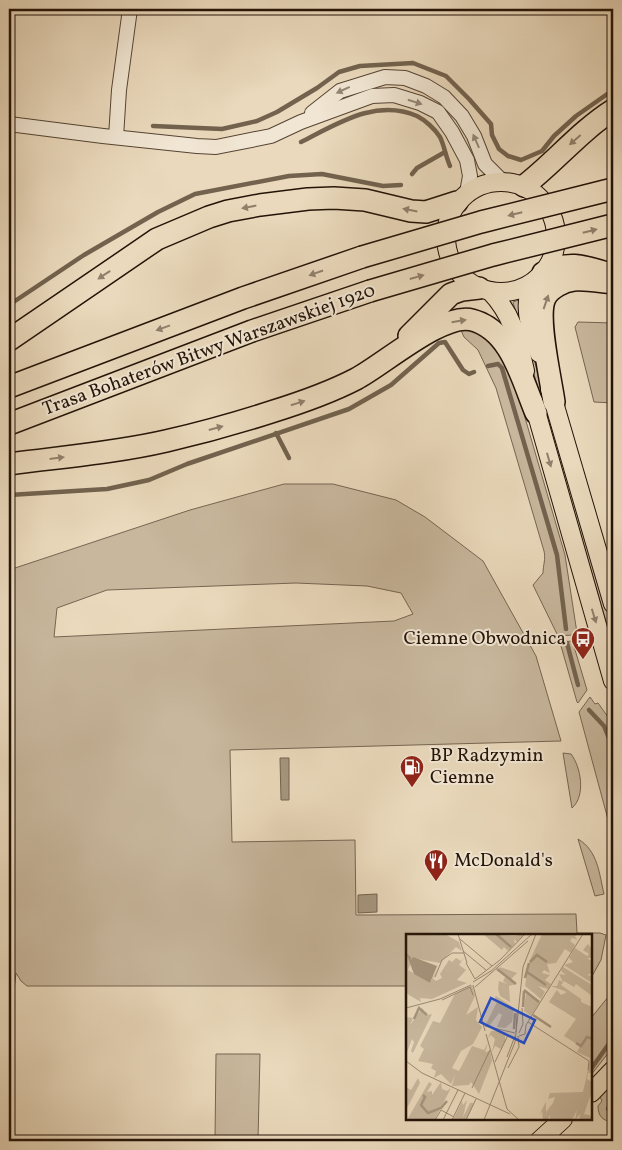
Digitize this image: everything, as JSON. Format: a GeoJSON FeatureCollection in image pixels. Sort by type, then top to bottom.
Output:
{"type":"FeatureCollection","features":[{"type":"Feature","properties":{"kind":"highway"},"geometry":{"type":"LineString","coordinates":[[524,186],[613,110]]}},
{"type":"Feature","properties":{"kind":"highway","name":"Trasa Bohaterów Bitwy Warszawskiej 1920"},"geometry":{"type":"LineString","coordinates":[[9,387],[243,298],[362,257],[481,222],[613,189]]}},
{"type":"Feature","properties":{"kind":"highway"},"geometry":{"type":"LineString","coordinates":[[9,340],[157,239],[209,217],[260,205],[334,198],[365,200],[411,211],[426,212],[462,197]]}},
{"type":"Feature","properties":{"kind":"highway","name":"Trasa Bohaterów Bitwy Warszawskiej 1920"},"geometry":{"type":"LineString","coordinates":[[9,424],[252,331],[370,291],[493,255],[613,225]]}},
{"type":"Feature","properties":{"kind":"highway"},"geometry":{"type":"LineString","coordinates":[[537,278],[556,267],[567,265],[582,265],[613,275]]}},
{"type":"Feature","properties":{"kind":"highway"},"geometry":{"type":"LineString","coordinates":[[554,402],[544,331],[543,311],[546,298],[553,288],[574,280],[613,283]]}},
{"type":"Feature","properties":{"kind":"highway"},"geometry":{"type":"LineString","coordinates":[[386,359],[451,294],[462,290],[484,289]]}},
{"type":"Feature","properties":{"kind":"highway"},"geometry":{"type":"LineString","coordinates":[[9,464],[64,458],[165,442],[251,418],[305,401],[356,379],[435,328],[450,322],[470,319],[494,331],[502,340],[513,356],[536,413]]}},
{"type":"Feature","properties":{"kind":"main road"},"geometry":{"type":"LineString","coordinates":[[613,604],[527,307],[527,296],[537,278],[551,260],[556,246],[553,218],[546,205],[536,194],[524,186],[502,181],[484,184],[462,197],[450,215],[446,230],[446,244],[450,259],[458,271],[468,282],[484,289],[502,303],[510,316],[613,681]]}},
{"type":"Feature","properties":{"kind":"main road"},"geometry":{"type":"LineString","coordinates":[[484,289],[504,292],[519,289],[537,278]]}},
{"type":"Feature","properties":{"kind":"main road"},"geometry":{"type":"LineString","coordinates":[[592,1092],[610,1072]]}},
{"type":"Feature","properties":{"kind":"main road"},"geometry":{"type":"LineString","coordinates":[[539,1141],[562,1120]]}},
{"type":"Feature","properties":{"kind":"street"},"geometry":{"type":"LineString","coordinates":[[116,137],[118,90],[130,9]]}},
{"type":"Feature","properties":{"kind":"street"},"geometry":{"type":"LineString","coordinates":[[301,122],[340,91],[385,77],[405,78],[426,86],[450,103],[462,116],[474,136],[485,164],[502,181]]}},
{"type":"Feature","properties":{"kind":"street"},"geometry":{"type":"LineString","coordinates":[[9,124],[216,147],[271,136],[301,122],[372,96],[394,96],[420,103],[438,112],[467,160],[470,176],[462,197]]}},
{"type":"Feature","properties":{"kind":"shaded area"},"geometry":{"type":"Polygon","coordinates":[[[519,300],[527,336],[613,627],[613,646],[513,302],[519,300]]]}},
{"type":"Feature","properties":{"kind":"shaded area"},"geometry":{"type":"Polygon","coordinates":[[[578,322],[613,323],[613,403],[594,402],[575,327],[578,322]]]}},
{"type":"Feature","properties":{"kind":"shaded area"},"geometry":{"type":"Polygon","coordinates":[[[460,328],[472,330],[489,338],[512,373],[565,555],[577,633],[572,635],[558,636],[533,585],[543,573],[544,551],[496,388],[478,350],[464,337],[460,328]]]}},
{"type":"Feature","properties":{"kind":"shaded area"},"geometry":{"type":"Polygon","coordinates":[[[284,484],[333,484],[396,500],[425,517],[483,561],[536,656],[561,741],[230,750],[232,842],[355,840],[356,915],[576,914],[577,933],[600,933],[606,935],[601,960],[592,976],[592,934],[406,934],[406,986],[27,986],[16,973],[9,1034],[9,570],[190,510],[284,484]],[[296,583],[107,590],[57,608],[54,637],[394,621],[413,614],[401,593],[367,586],[296,583]]]}},
{"type":"Feature","properties":{"kind":"shaded area"},"geometry":{"type":"Polygon","coordinates":[[[570,641],[573,643],[587,690],[578,703],[561,646],[563,643],[570,641]]]}},
{"type":"Feature","properties":{"kind":"shaded area"},"geometry":{"type":"Polygon","coordinates":[[[590,697],[595,704],[598,703],[613,724],[613,838],[579,712],[590,697]]]}},
{"type":"Feature","properties":{"kind":"shaded area"},"geometry":{"type":"Polygon","coordinates":[[[563,753],[571,754],[579,774],[579,796],[572,808],[563,753]]]}},
{"type":"Feature","properties":{"kind":"shaded area"},"geometry":{"type":"Polygon","coordinates":[[[280,758],[289,758],[289,800],[281,800],[280,758]]]}},
{"type":"Feature","properties":{"kind":"shaded area"},"geometry":{"type":"Polygon","coordinates":[[[578,839],[585,844],[594,856],[604,894],[595,896],[578,839]]]}},
{"type":"Feature","properties":{"kind":"shaded area"},"geometry":{"type":"Polygon","coordinates":[[[377,894],[377,912],[358,913],[358,895],[377,894]]]}},
{"type":"Feature","properties":{"kind":"shaded area"},"geometry":{"type":"Polygon","coordinates":[[[613,991],[613,1047],[592,1074],[592,1017],[613,991]]]}},
{"type":"Feature","properties":{"kind":"shaded area"},"geometry":{"type":"Polygon","coordinates":[[[216,1054],[260,1054],[258,1140],[215,1140],[216,1054]]]}},
{"type":"Feature","properties":{"kind":"shaded area"},"geometry":{"type":"Polygon","coordinates":[[[613,1081],[613,1121],[609,1121],[602,1118],[598,1106],[602,1101],[600,1097],[613,1081]]]}},
{"type":"Feature","properties":{"kind":"waterway"},"geometry":{"type":"LineString","coordinates":[[153,126],[222,129],[257,121],[277,112],[317,88],[339,72],[360,66],[413,63],[446,76],[491,124],[492,135],[499,149],[508,156],[521,160],[542,151],[554,136],[576,116],[613,90]]}},
{"type":"Feature","properties":{"kind":"waterway"},"geometry":{"type":"LineString","coordinates":[[301,142],[357,116],[387,110],[402,111],[417,116],[430,125],[440,137],[450,166]]}},
{"type":"Feature","properties":{"kind":"waterway"},"geometry":{"type":"LineString","coordinates":[[412,174],[417,168],[445,152]]}},
{"type":"Feature","properties":{"kind":"waterway"},"geometry":{"type":"LineString","coordinates":[[9,305],[84,255],[158,212],[195,194],[289,176],[322,174],[383,186],[401,185]]}},
{"type":"Feature","properties":{"kind":"waterway"},"geometry":{"type":"LineString","coordinates":[[9,495],[107,489],[149,480],[187,464],[349,409],[391,385],[439,343],[445,342],[463,370],[469,374],[474,372]]}},
{"type":"Feature","properties":{"kind":"waterway"},"geometry":{"type":"LineString","coordinates":[[488,366],[498,364],[502,368],[557,555],[566,629]]}},
{"type":"Feature","properties":{"kind":"waterway"},"geometry":{"type":"LineString","coordinates":[[276,433],[289,458]]}},
{"type":"Feature","properties":{"kind":"waterway"},"geometry":{"type":"LineString","coordinates":[[567,643],[578,685]]}},
{"type":"Feature","properties":{"kind":"waterway"},"geometry":{"type":"LineString","coordinates":[[589,710],[604,726],[613,748]]}},
{"type":"Feature","properties":{"kind":"waterway"},"geometry":{"type":"LineString","coordinates":[[592,1068],[613,1038]]}},
{"type":"Feature","properties":{"kind":"waterway"},"geometry":{"type":"LineString","coordinates":[[608,1109],[613,1097]]}},
{"type":"Feature","properties":{"kind":"place","name":"Ciemne Obwodnica"},"geometry":{"type":"Point","coordinates":[583,660]}},
{"type":"Feature","properties":{"kind":"place","name":"BP Radzymin Ciemne"},"geometry":{"type":"Point","coordinates":[412,788]}},
{"type":"Feature","properties":{"kind":"place","name":"McDonald's"},"geometry":{"type":"Point","coordinates":[436,882]}}]}
